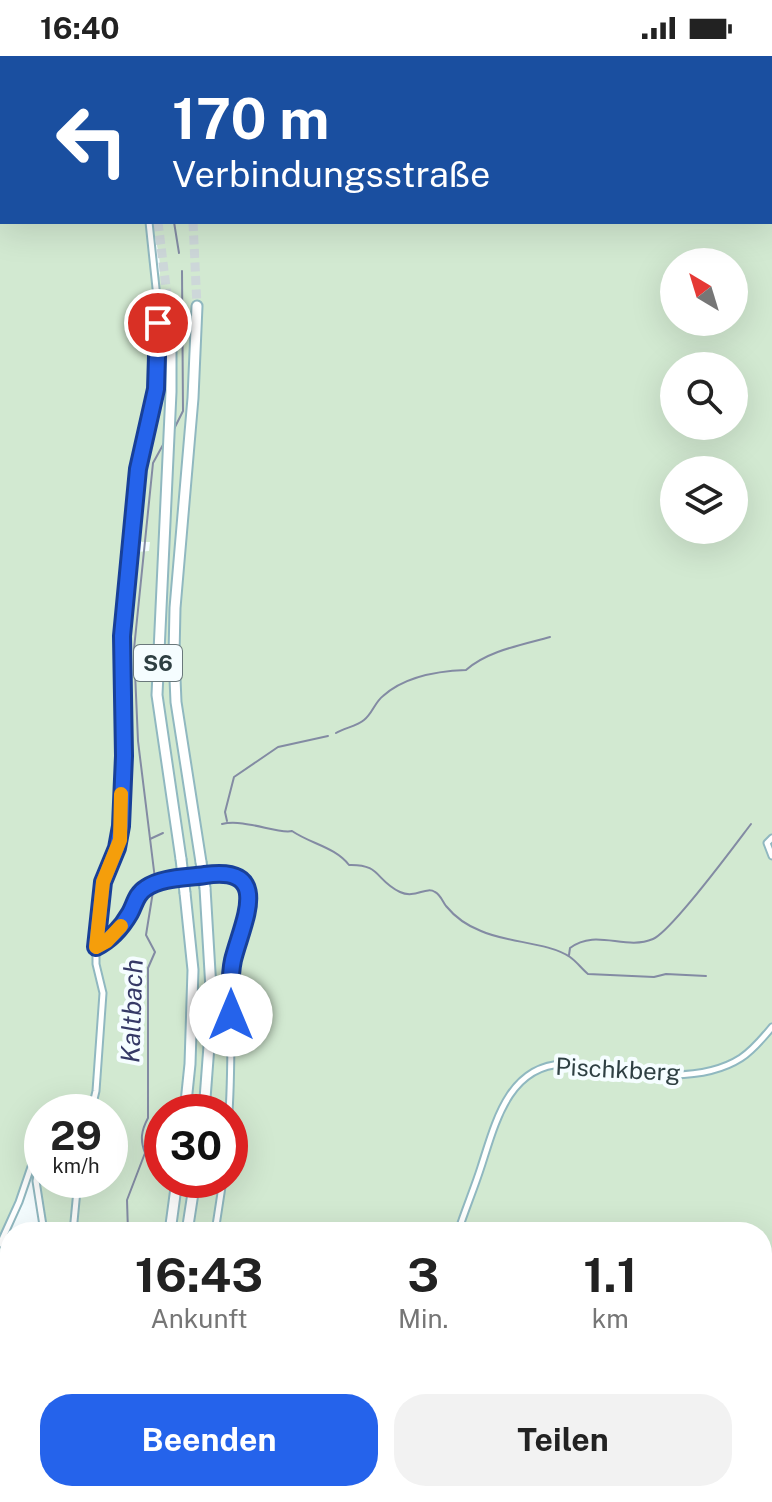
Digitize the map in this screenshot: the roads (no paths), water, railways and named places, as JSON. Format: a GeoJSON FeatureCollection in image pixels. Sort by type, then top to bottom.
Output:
{"type":"FeatureCollection","features":[{"type":"Feature","properties":{"kind":"highway","name":"S6"},"geometry":{"type":"LineString","coordinates":[[197,306],[174,655],[176,702],[205,888],[212,1006],[205,1094]]}},
{"type":"Feature","properties":{"kind":"highway","name":"S6"},"geometry":{"type":"LineString","coordinates":[[171,327],[170,419],[157,695],[181,859],[193,970],[187,1094]]}},
{"type":"Feature","properties":{"kind":"highway"},"geometry":{"type":"LineString","coordinates":[[171,1222],[175,1198]]}},
{"type":"Feature","properties":{"kind":"highway"},"geometry":{"type":"LineString","coordinates":[[189,1222],[192,1198]]}},
{"type":"Feature","properties":{"kind":"street"},"geometry":{"type":"LineString","coordinates":[[95,1094],[103,993],[96,964],[96,947],[103,882],[117,848],[121,826],[124,756],[122,636],[138,469],[157,376],[158,307],[149,224]]}},
{"type":"Feature","properties":{"kind":"street"},"geometry":{"type":"LineString","coordinates":[[772,838],[767,843],[772,856]]}},
{"type":"Feature","properties":{"kind":"street"},"geometry":{"type":"LineString","coordinates":[[96,947],[117,931],[139,893],[148,886],[162,881],[220,873],[240,878],[247,888],[248,912],[233,959],[230,981],[230,1094]]}},
{"type":"Feature","properties":{"kind":"street","name":"Pischkberg"},"geometry":{"type":"LineString","coordinates":[[461,1222],[497,1119],[513,1090],[536,1069],[548,1064],[563,1064],[682,1075],[707,1073],[741,1058],[772,1027]]}},
{"type":"Feature","properties":{"kind":"street"},"geometry":{"type":"LineString","coordinates":[[10,1222],[37,1157],[40,1159],[36,1181],[42,1222]]}},
{"type":"Feature","properties":{"kind":"street"},"geometry":{"type":"LineString","coordinates":[[74,1222],[76,1198]]}},
{"type":"Feature","properties":{"kind":"street"},"geometry":{"type":"LineString","coordinates":[[217,1222],[220,1198]]}},
{"type":"Feature","properties":{"kind":"waterway","name":"Kaltbach"},"geometry":{"type":"LineString","coordinates":[[174,224],[179,253]]}},
{"type":"Feature","properties":{"kind":"waterway","name":"Kaltbach"},"geometry":{"type":"LineString","coordinates":[[173,431],[183,411],[182,271]]}},
{"type":"Feature","properties":{"kind":"waterway","name":"Kaltbach"},"geometry":{"type":"LineString","coordinates":[[128,1222],[127,1200],[145,1153],[142,1140],[148,1118],[148,968],[155,952],[146,935],[155,879],[138,741],[134,649],[153,463],[164,443]]}},
{"type":"Feature","properties":{"kind":"waterway"},"geometry":{"type":"LineString","coordinates":[[336,733],[364,720],[380,699],[401,684],[433,674],[466,670],[494,653],[550,637]]}},
{"type":"Feature","properties":{"kind":"waterway"},"geometry":{"type":"LineString","coordinates":[[227,821],[225,812],[234,777],[278,747],[328,736]]}},
{"type":"Feature","properties":{"kind":"waterway"},"geometry":{"type":"LineString","coordinates":[[222,824],[240,823],[292,831],[337,854],[349,865],[373,870],[400,892],[435,892],[453,914],[476,929],[561,952],[588,974],[706,976]]}},
{"type":"Feature","properties":{"kind":"waterway"},"geometry":{"type":"LineString","coordinates":[[569,955],[570,948],[580,942],[642,942],[662,933],[751,824]]}},
{"type":"Feature","properties":{"kind":"waterway"},"geometry":{"type":"LineString","coordinates":[[150,839],[163,833]]}},
{"type":"Feature","properties":{"kind":"tunnel"},"geometry":{"type":"LineString","coordinates":[[158,224],[171,327]]}},
{"type":"Feature","properties":{"kind":"tunnel"},"geometry":{"type":"LineString","coordinates":[[193,224],[197,306]]}}]}
